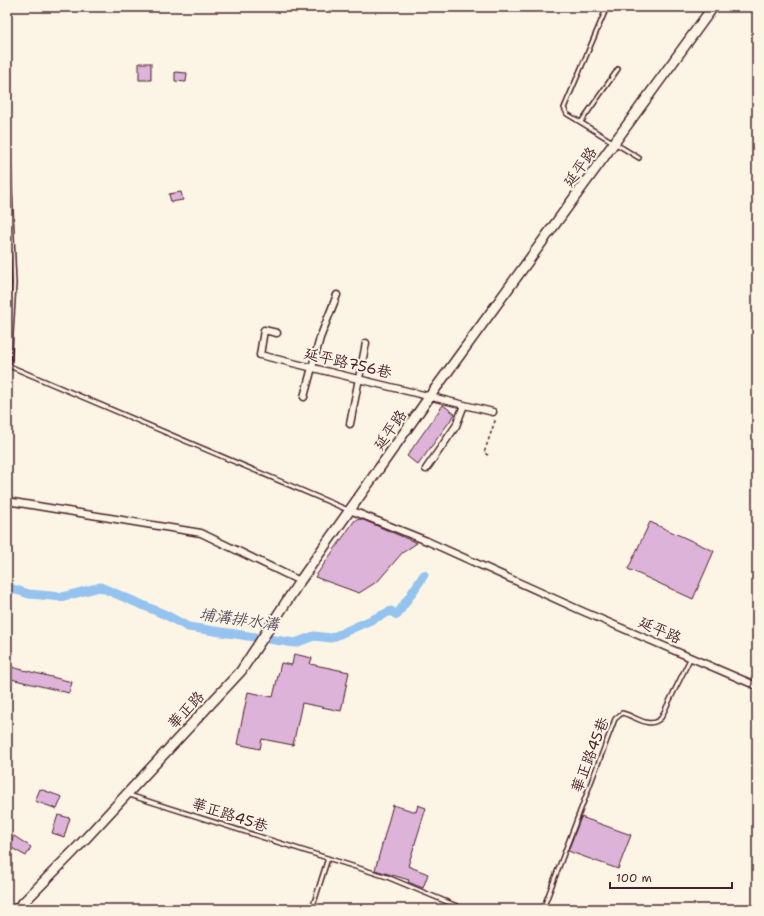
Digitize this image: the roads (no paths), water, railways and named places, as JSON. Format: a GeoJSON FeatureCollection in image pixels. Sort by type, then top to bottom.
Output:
{"type":"FeatureCollection","features":[{"type":"Feature","properties":{"kind":"street","name":"延平路"},"geometry":{"type":"LineString","coordinates":[[713,7],[430,396],[350,510],[427,541],[690,659],[757,686]]}},
{"type":"Feature","properties":{"kind":"street"},"geometry":{"type":"LineString","coordinates":[[304,397],[320,338],[337,295]]}},
{"type":"Feature","properties":{"kind":"street","name":"延平路756巷"},"geometry":{"type":"LineString","coordinates":[[277,333],[264,330],[260,355],[495,413]]}},
{"type":"Feature","properties":{"kind":"street"},"geometry":{"type":"LineString","coordinates":[[350,424],[366,343]]}},
{"type":"Feature","properties":{"kind":"street"},"geometry":{"type":"LineString","coordinates":[[426,469],[456,426],[464,405]]}},
{"type":"Feature","properties":{"kind":"street"},"geometry":{"type":"LineString","coordinates":[[7,501],[201,533],[300,581]]}},
{"type":"Feature","properties":{"kind":"street","name":"華正路"},"geometry":{"type":"LineString","coordinates":[[16,909],[74,851],[125,794],[241,671],[300,581],[350,510]]}},
{"type":"Feature","properties":{"kind":"lane"},"geometry":{"type":"LineString","coordinates":[[607,7],[564,108],[567,114],[639,158]]}},
{"type":"Feature","properties":{"kind":"lane"},"geometry":{"type":"LineString","coordinates":[[581,122],[618,69]]}},
{"type":"Feature","properties":{"kind":"lane"},"geometry":{"type":"LineString","coordinates":[[7,116],[14,284],[8,366],[350,510]]}},
{"type":"Feature","properties":{"kind":"lane","name":"華正路45巷"},"geometry":{"type":"LineString","coordinates":[[543,909],[615,719],[622,713],[649,723],[657,722],[661,718],[690,659]]}},
{"type":"Feature","properties":{"kind":"lane","name":"華正路45巷"},"geometry":{"type":"LineString","coordinates":[[125,794],[405,883],[427,895],[464,909]]}},
{"type":"Feature","properties":{"kind":"lane"},"geometry":{"type":"LineString","coordinates":[[312,909],[328,858]]}},
{"type":"Feature","properties":{"kind":"waterway","name":"埔溝排水溝"},"geometry":{"type":"LineString","coordinates":[[7,587],[29,594],[62,597],[100,587],[166,615],[188,627],[295,643],[314,636],[331,638],[391,611],[397,615],[424,575]]}}]}
